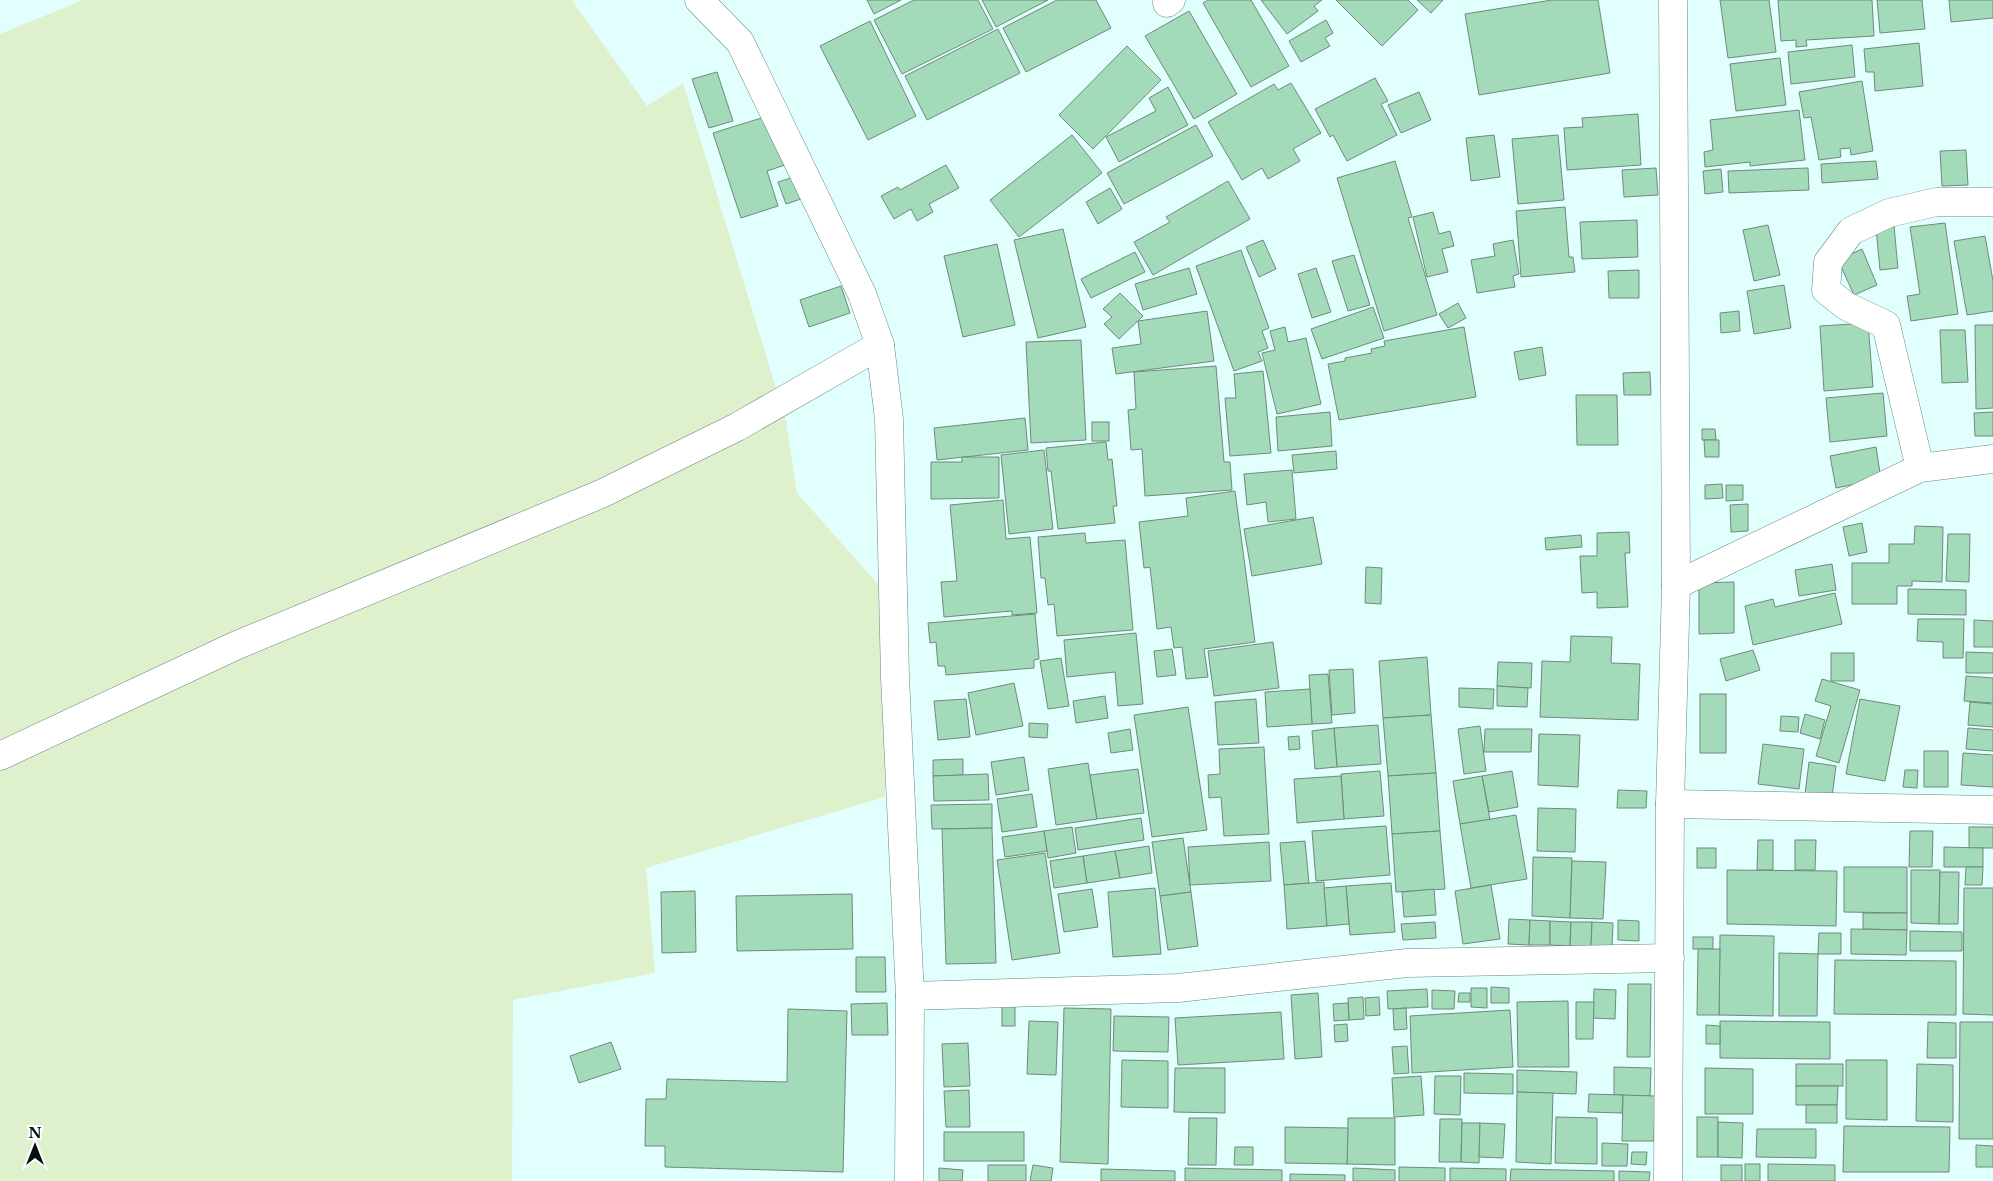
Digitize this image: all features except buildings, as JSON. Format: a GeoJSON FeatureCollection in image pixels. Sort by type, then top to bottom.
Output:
{"type":"FeatureCollection","features":[{"type":"Feature","properties":{"kind":"street"},"geometry":{"type":"LineString","coordinates":[[699,0],[740,42],[862,294],[880,345],[889,419],[895,676],[910,996],[910,1181]]}},
{"type":"Feature","properties":{"kind":"street"},"geometry":{"type":"LineString","coordinates":[[1668,1181],[1670,804],[1676,584],[1673,406],[1673,0]]}},
{"type":"Feature","properties":{"kind":"street"},"geometry":{"type":"LineString","coordinates":[[1920,468],[1886,325],[1846,306],[1826,290],[1828,262],[1850,231],[1889,213],[1936,202],[1993,202]]}},
{"type":"Feature","properties":{"kind":"street"},"geometry":{"type":"LineString","coordinates":[[0,756],[235,646],[601,494],[737,427],[880,345]]}},
{"type":"Feature","properties":{"kind":"street"},"geometry":{"type":"LineString","coordinates":[[1676,584],[1920,468],[1993,459]]}},
{"type":"Feature","properties":{"kind":"street"},"geometry":{"type":"LineString","coordinates":[[1670,804],[1993,810]]}},
{"type":"Feature","properties":{"kind":"street"},"geometry":{"type":"LineString","coordinates":[[910,996],[1178,988],[1407,963],[1670,958]]}},
{"type":"Feature","properties":{"kind":"green space"},"geometry":{"type":"Polygon","coordinates":[[[83,0],[572,0],[647,106],[683,83],[786,421],[797,493],[884,591],[885,797],[646,868],[655,973],[513,1000],[512,1181],[0,1181],[0,34],[83,0]]]}}]}
